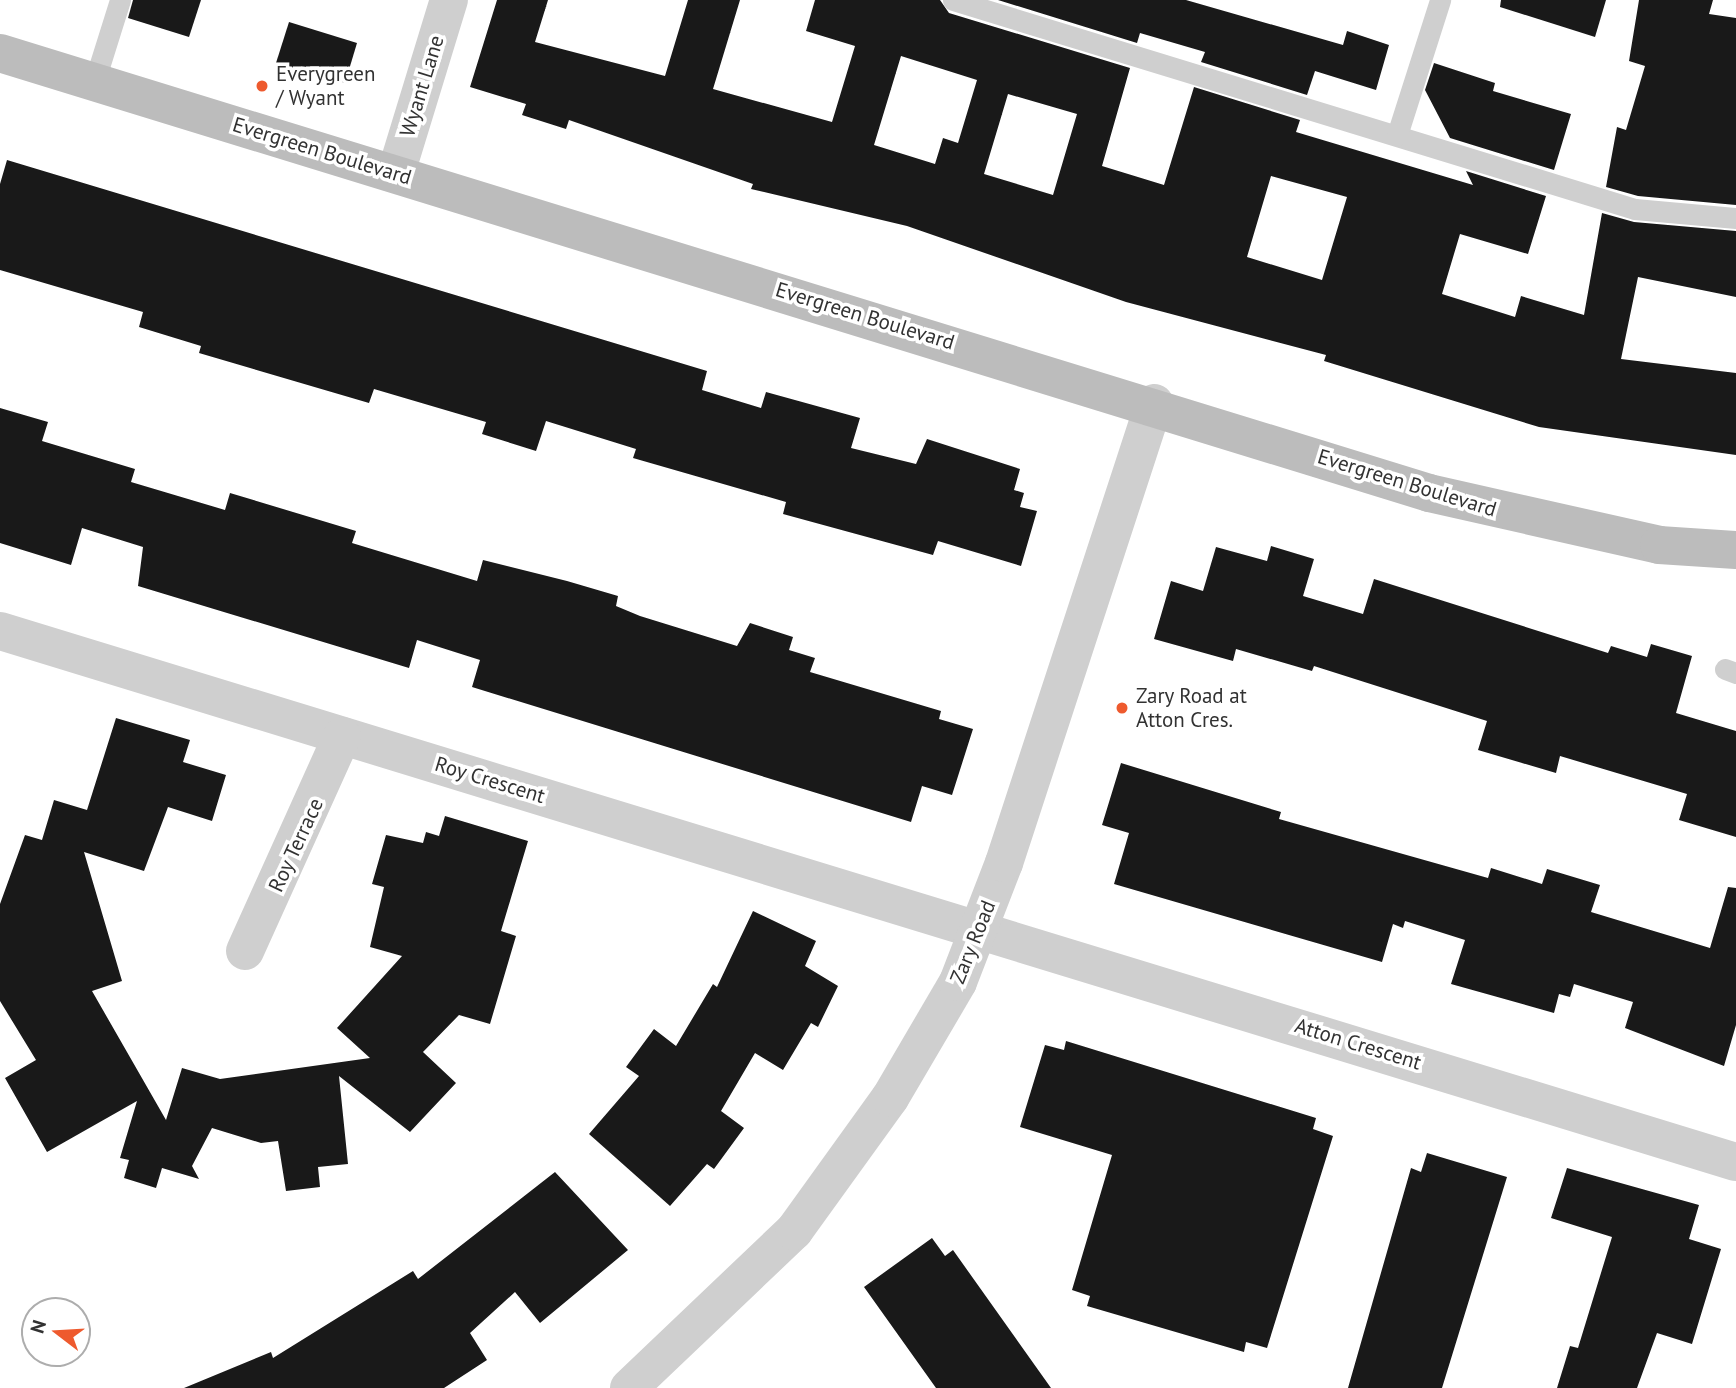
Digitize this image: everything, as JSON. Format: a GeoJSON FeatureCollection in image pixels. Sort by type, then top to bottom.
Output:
{"type":"FeatureCollection","features":[{"type":"Feature","properties":{"kind":"street","name":"Wyant Lane"},"geometry":{"type":"LineString","coordinates":[[396,173],[449,0]]}},
{"type":"Feature","properties":{"kind":"street","name":"Evergreen Boulevard"},"geometry":{"type":"LineString","coordinates":[[0,53],[1540,522],[1659,545],[1736,550]]}},
{"type":"Feature","properties":{"kind":"street","name":"Zary Road"},"geometry":{"type":"LineString","coordinates":[[629,1388],[794,1231],[921,1049],[980,928],[1154,403]]}},
{"type":"Feature","properties":{"kind":"street","name":"Roy Crescent"},"geometry":{"type":"LineString","coordinates":[[0,631],[342,737],[980,928]]}},
{"type":"Feature","properties":{"kind":"street","name":"Roy Terrace"},"geometry":{"type":"LineString","coordinates":[[246,951],[342,737]]}},
{"type":"Feature","properties":{"kind":"street","name":"Atton Crescent"},"geometry":{"type":"LineString","coordinates":[[980,928],[1736,1161]]}},
{"type":"Feature","properties":{"kind":"lane"},"geometry":{"type":"LineString","coordinates":[[94,83],[120,0]]}},
{"type":"Feature","properties":{"kind":"lane"},"geometry":{"type":"LineString","coordinates":[[953,0],[1635,209],[1736,218]]}},
{"type":"Feature","properties":{"kind":"lane"},"geometry":{"type":"LineString","coordinates":[[1397,135],[1440,0]]}},
{"type":"Feature","properties":{"kind":"building"},"geometry":{"type":"Polygon","coordinates":[[[133,0],[201,0],[189,37],[128,18],[133,0]]]}},
{"type":"Feature","properties":{"kind":"building"},"geometry":{"type":"Polygon","coordinates":[[[497,0],[548,0],[535,42],[665,76],[688,0],[740,0],[713,89],[832,122],[855,46],[806,31],[815,0],[940,0],[949,13],[1130,68],[1102,166],[1164,185],[1194,87],[1300,120],[1296,132],[1473,185],[1466,171],[1546,196],[1528,254],[1460,234],[1442,294],[1515,317],[1521,296],[1584,315],[1602,213],[1634,222],[1736,231],[1736,297],[1638,277],[1621,359],[1736,373],[1736,455],[1539,427],[1324,361],[1326,355],[1126,302],[907,226],[751,189],[753,184],[569,120],[566,129],[522,115],[526,104],[470,87],[497,0]],[[901,56],[874,145],[935,164],[943,138],[958,143],[977,80],[901,56]],[[1008,94],[984,174],[1053,195],[1077,114],[1008,94]],[[1271,176],[1247,257],[1322,280],[1347,197],[1271,176]]]}},
{"type":"Feature","properties":{"kind":"building"},"geometry":{"type":"Polygon","coordinates":[[[998,0],[1186,0],[1343,45],[1347,31],[1389,45],[1376,90],[1315,71],[1307,95],[1201,62],[1205,52],[1140,33],[1137,43],[998,0]]]}},
{"type":"Feature","properties":{"kind":"building"},"geometry":{"type":"Polygon","coordinates":[[[1501,0],[1606,0],[1595,37],[1500,7],[1501,0]]]}},
{"type":"Feature","properties":{"kind":"building"},"geometry":{"type":"Polygon","coordinates":[[[1639,0],[1713,0],[1709,14],[1736,18],[1736,205],[1638,196],[1606,187],[1617,127],[1626,130],[1645,66],[1629,61],[1639,0]]]}},
{"type":"Feature","properties":{"kind":"building"},"geometry":{"type":"Polygon","coordinates":[[[289,22],[357,43],[345,83],[276,63],[289,22]]]}},
{"type":"Feature","properties":{"kind":"building"},"geometry":{"type":"Polygon","coordinates":[[[1434,63],[1495,83],[1493,91],[1571,114],[1554,170],[1450,138],[1425,90],[1434,63]]]}},
{"type":"Feature","properties":{"kind":"building"},"geometry":{"type":"Polygon","coordinates":[[[7,160],[707,371],[702,390],[761,408],[766,392],[860,418],[851,448],[916,464],[927,439],[1020,469],[1014,490],[1024,493],[1020,507],[1037,511],[1021,566],[938,541],[933,555],[783,514],[786,502],[633,458],[636,449],[546,421],[536,451],[482,434],[486,422],[374,389],[369,403],[199,353],[201,346],[139,327],[143,312],[0,270],[0,184],[7,160]]]}},
{"type":"Feature","properties":{"kind":"building"},"geometry":{"type":"Polygon","coordinates":[[[0,408],[48,422],[42,441],[135,469],[131,482],[225,510],[230,493],[356,531],[352,543],[477,581],[483,560],[567,581],[618,596],[616,606],[640,616],[737,646],[750,623],[793,637],[789,650],[815,658],[810,672],[941,711],[939,719],[973,729],[952,795],[922,786],[911,822],[472,687],[480,660],[417,640],[409,668],[138,586],[143,547],[82,528],[71,565],[0,543],[0,408]]]}},
{"type":"Feature","properties":{"kind":"building"},"geometry":{"type":"Polygon","coordinates":[[[1271,546],[1314,559],[1303,596],[1363,614],[1374,579],[1608,653],[1611,646],[1647,657],[1651,644],[1692,656],[1676,713],[1736,731],[1736,837],[1679,820],[1687,794],[1560,756],[1556,773],[1478,750],[1487,721],[1314,666],[1312,671],[1236,649],[1233,661],[1154,639],[1171,581],[1203,591],[1216,547],[1267,561],[1271,546]]]}},
{"type":"Feature","properties":{"kind":"building"},"geometry":{"type":"Polygon","coordinates":[[[116,718],[190,740],[183,762],[226,775],[212,821],[168,807],[144,871],[84,852],[122,981],[92,991],[166,1120],[182,1068],[220,1079],[370,1058],[337,1028],[402,956],[370,947],[384,887],[372,884],[386,835],[423,843],[426,832],[439,836],[445,816],[528,841],[501,931],[516,936],[490,1024],[459,1015],[423,1052],[456,1083],[410,1132],[339,1076],[348,1164],[318,1167],[320,1187],[286,1191],[278,1141],[261,1143],[212,1128],[192,1166],[199,1179],[162,1168],[156,1188],[124,1178],[129,1160],[120,1158],[137,1101],[47,1152],[5,1078],[36,1060],[0,1001],[0,904],[25,835],[42,840],[54,800],[87,810],[116,718]]]}},
{"type":"Feature","properties":{"kind":"building"},"geometry":{"type":"Polygon","coordinates":[[[1121,763],[1281,812],[1279,819],[1488,878],[1491,868],[1542,884],[1547,869],[1600,885],[1591,912],[1710,948],[1728,887],[1736,888],[1736,1025],[1724,1066],[1625,1028],[1633,1002],[1574,984],[1570,997],[1559,994],[1554,1013],[1451,984],[1465,940],[1405,921],[1403,928],[1393,924],[1382,962],[1114,884],[1129,833],[1102,825],[1121,763]]]}},
{"type":"Feature","properties":{"kind":"building"},"geometry":{"type":"Polygon","coordinates":[[[753,911],[816,941],[805,966],[838,986],[818,1027],[811,1023],[783,1070],[755,1053],[721,1111],[744,1128],[714,1169],[707,1164],[670,1206],[589,1134],[639,1076],[626,1067],[654,1029],[676,1046],[713,984],[717,987],[753,911]]]}},
{"type":"Feature","properties":{"kind":"building"},"geometry":{"type":"Polygon","coordinates":[[[1066,1041],[1316,1118],[1313,1129],[1333,1136],[1267,1348],[1246,1342],[1244,1352],[1087,1306],[1090,1296],[1072,1290],[1112,1155],[1020,1127],[1045,1045],[1064,1050],[1066,1041]]]}},
{"type":"Feature","properties":{"kind":"building"},"geometry":{"type":"Polygon","coordinates":[[[1427,1153],[1507,1177],[1442,1388],[1348,1388],[1411,1168],[1421,1172],[1427,1153]]]}},
{"type":"Feature","properties":{"kind":"building"},"geometry":{"type":"Polygon","coordinates":[[[1567,1168],[1699,1205],[1689,1239],[1721,1249],[1692,1344],[1657,1333],[1637,1388],[1557,1388],[1570,1346],[1578,1348],[1612,1237],[1551,1218],[1567,1168]]]}},
{"type":"Feature","properties":{"kind":"building"},"geometry":{"type":"Polygon","coordinates":[[[555,1172],[628,1250],[540,1323],[515,1292],[470,1333],[487,1360],[444,1388],[184,1388],[271,1352],[273,1358],[413,1271],[418,1279],[555,1172]]]}},
{"type":"Feature","properties":{"kind":"building"},"geometry":{"type":"Polygon","coordinates":[[[932,1238],[945,1256],[953,1250],[1051,1388],[936,1388],[864,1287],[932,1238]]]}},
{"type":"Feature","properties":{"kind":"place","name":"Everygreen / Wyant"},"geometry":{"type":"Point","coordinates":[262,86]}},
{"type":"Feature","properties":{"kind":"place","name":"Zary Road at Atton Cres."},"geometry":{"type":"Point","coordinates":[1122,708]}}]}
